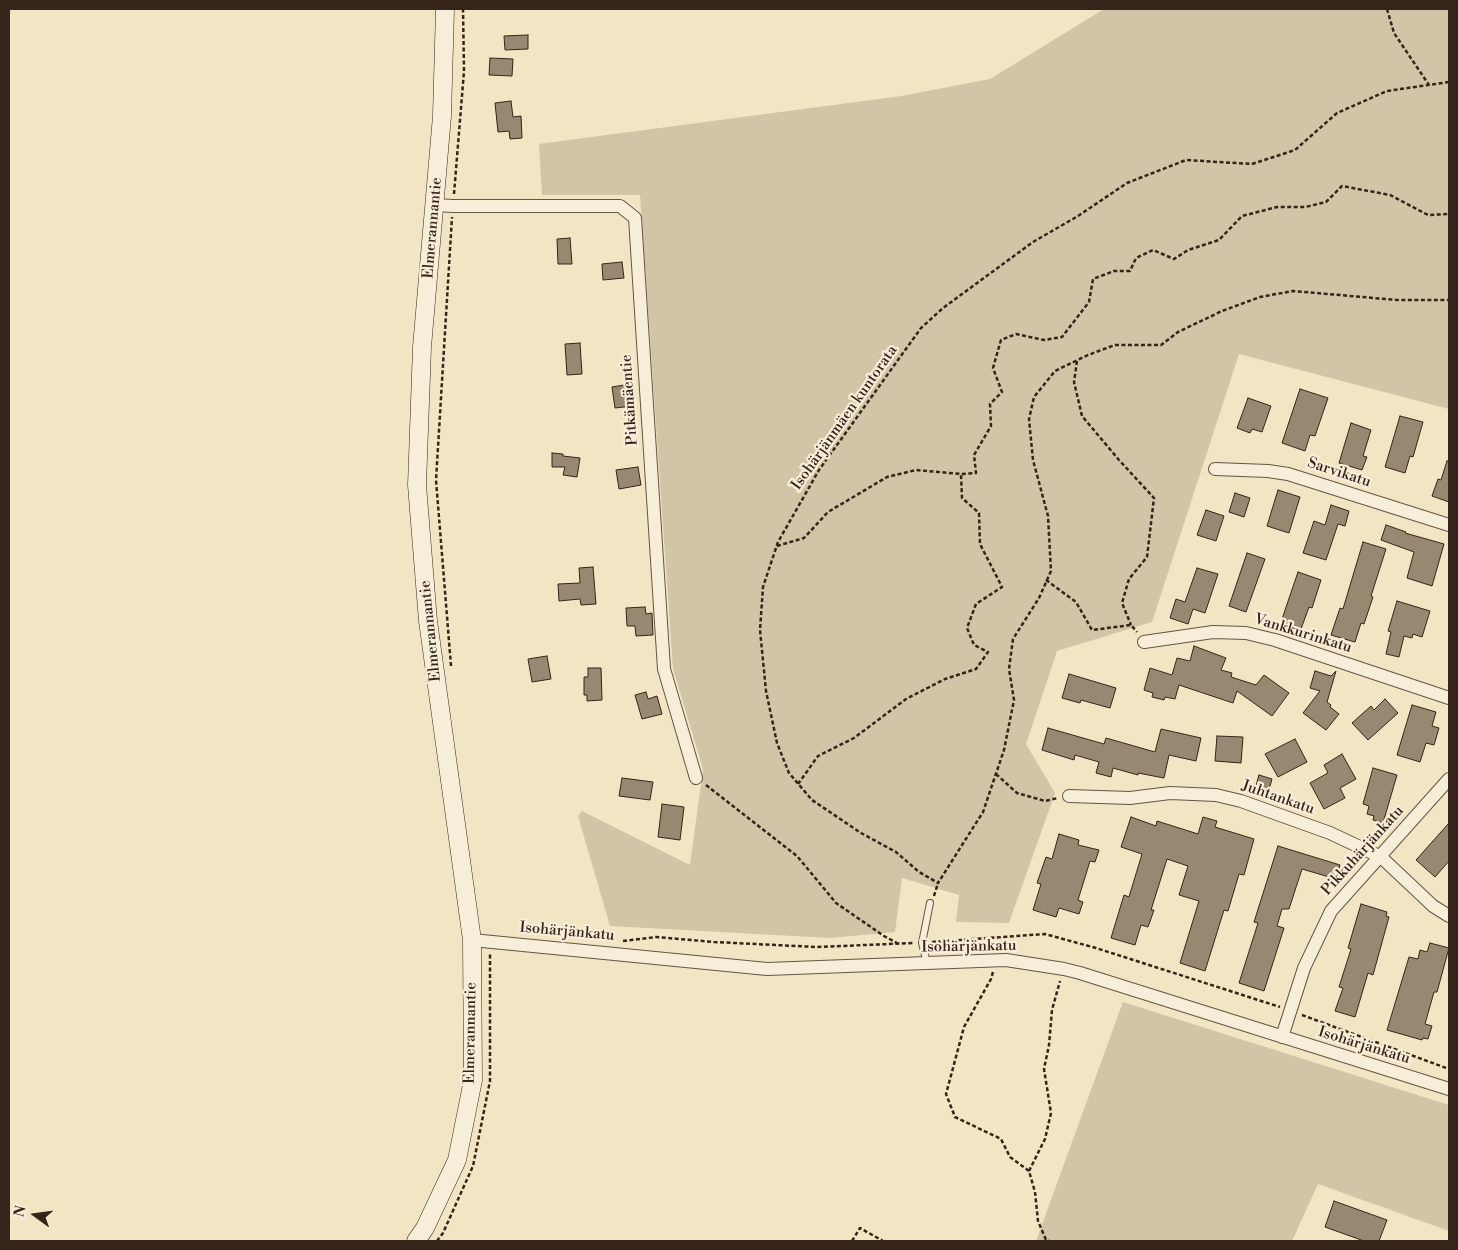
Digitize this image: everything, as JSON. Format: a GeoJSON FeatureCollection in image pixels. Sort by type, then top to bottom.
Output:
{"type":"FeatureCollection","features":[{"type":"Feature","properties":{"kind":"street","name":"Elmerannantie"},"geometry":{"type":"LineString","coordinates":[[416,1241],[425,1228],[457,1160],[473,1080],[472,940],[428,621],[417,484],[422,347],[442,116],[446,9]]}},
{"type":"Feature","properties":{"kind":"street","name":"Pitkämäentie"},"geometry":{"type":"LineString","coordinates":[[435,205],[620,206],[635,218],[664,669],[696,778]]}},
{"type":"Feature","properties":{"kind":"street","name":"Sarvikatu"},"geometry":{"type":"LineString","coordinates":[[1215,469],[1268,471],[1288,474],[1449,525]]}},
{"type":"Feature","properties":{"kind":"street","name":"Vankkurinkatu"},"geometry":{"type":"LineString","coordinates":[[1144,642],[1213,632],[1246,633],[1275,640],[1449,698]]}},
{"type":"Feature","properties":{"kind":"street","name":"Pikkuhärjänkatu"},"geometry":{"type":"LineString","coordinates":[[1282,1037],[1304,968],[1331,911],[1449,779]]}},
{"type":"Feature","properties":{"kind":"street","name":"Juhtankatu"},"geometry":{"type":"LineString","coordinates":[[1069,796],[1130,798],[1170,794],[1216,795],[1241,801],[1330,833],[1381,857],[1433,906],[1449,916]]}},
{"type":"Feature","properties":{"kind":"street","name":"Isohärjänkatu"},"geometry":{"type":"LineString","coordinates":[[472,940],[767,969],[1006,960],[1064,969],[1449,1089]]}},
{"type":"Feature","properties":{"kind":"lane"},"geometry":{"type":"LineString","coordinates":[[927,964],[922,943],[930,904]]}},
{"type":"Feature","properties":{"kind":"path"},"geometry":{"type":"LineString","coordinates":[[451,669],[436,480],[453,206],[464,71],[463,9]]}},
{"type":"Feature","properties":{"kind":"path"},"geometry":{"type":"LineString","coordinates":[[1388,9],[1394,33],[1429,85]]}},
{"type":"Feature","properties":{"kind":"path","name":"Isohärjänmäen kuntorata"},"geometry":{"type":"LineString","coordinates":[[1449,82],[1387,91],[1338,113],[1295,150],[1252,164],[1186,160],[1127,183],[1078,216],[1033,242],[943,308],[921,328],[819,470],[777,546],[763,586],[760,630],[766,691],[777,743],[789,773],[812,800],[861,834],[896,852],[919,872],[938,884],[983,812],[1004,750],[1014,700],[1009,669],[1012,638],[1039,598],[1051,571],[1048,516],[1033,460],[1029,420],[1034,397],[1055,371],[1115,345],[1160,344],[1178,332],[1222,311],[1260,297],[1293,291],[1397,300],[1449,300]]}},
{"type":"Feature","properties":{"kind":"path"},"geometry":{"type":"LineString","coordinates":[[777,546],[804,538],[828,512],[887,477],[916,470],[976,474],[974,455],[991,426],[990,404],[1002,392],[993,368],[1001,340],[1016,334],[1044,340],[1062,337],[1089,302],[1093,279],[1114,271],[1130,271],[1136,258],[1153,250],[1174,259],[1188,250],[1219,240],[1242,216],[1277,207],[1305,207],[1326,202],[1342,186],[1390,196],[1428,215],[1449,214]]}},
{"type":"Feature","properties":{"kind":"path"},"geometry":{"type":"LineString","coordinates":[[1077,361],[1074,382],[1082,416],[1154,498],[1147,557],[1129,579],[1122,603],[1131,625],[1144,642]]}},
{"type":"Feature","properties":{"kind":"path"},"geometry":{"type":"LineString","coordinates":[[798,784],[818,756],[854,738],[906,699],[945,679],[976,669],[988,652],[974,645],[967,628],[976,604],[1002,587],[980,544],[979,512],[962,498],[961,474]]}},
{"type":"Feature","properties":{"kind":"path"},"geometry":{"type":"LineString","coordinates":[[1046,580],[1076,602],[1092,630],[1131,625]]}},
{"type":"Feature","properties":{"kind":"path"},"geometry":{"type":"LineString","coordinates":[[996,774],[1017,794],[1045,801],[1069,796]]}},
{"type":"Feature","properties":{"kind":"path"},"geometry":{"type":"LineString","coordinates":[[696,778],[797,856],[836,903],[884,936],[899,943]]}},
{"type":"Feature","properties":{"kind":"path"},"geometry":{"type":"LineString","coordinates":[[622,941],[656,937],[817,947],[922,943],[1044,934],[1096,948],[1290,1010],[1449,1069]]}},
{"type":"Feature","properties":{"kind":"path"},"geometry":{"type":"LineString","coordinates":[[437,1241],[473,1166],[490,1081],[490,941]]}},
{"type":"Feature","properties":{"kind":"path"},"geometry":{"type":"LineString","coordinates":[[995,961],[991,979],[964,1027],[946,1094],[954,1117],[1001,1139],[1010,1157],[1029,1171],[1035,1192],[1038,1221],[1047,1241]]}},
{"type":"Feature","properties":{"kind":"path"},"geometry":{"type":"LineString","coordinates":[[1029,1171],[1045,1139],[1051,1113],[1044,1069],[1049,1045],[1052,1010],[1064,969]]}},
{"type":"Feature","properties":{"kind":"path"},"geometry":{"type":"LineString","coordinates":[[852,1241],[860,1228],[883,1241]]}},
{"type":"Feature","properties":{"kind":"shaded area"},"geometry":{"type":"Polygon","coordinates":[[[1104,9],[1449,9],[1449,409],[1239,354],[1152,622],[1057,651],[1026,744],[1055,793],[1009,923],[956,922],[959,895],[902,878],[895,932],[830,938],[610,926],[578,816],[582,811],[690,865],[703,769],[673,669],[640,195],[542,195],[539,144],[901,96],[990,79],[1104,9]]]}},
{"type":"Feature","properties":{"kind":"shaded area"},"geometry":{"type":"Polygon","coordinates":[[[1123,1002],[1449,1105],[1449,1231],[1318,1184],[1292,1241],[1036,1241],[1123,1002]]]}},
{"type":"Feature","properties":{"kind":"building"},"geometry":{"type":"Polygon","coordinates":[[[528,35],[528,49],[505,50],[504,36],[528,35]]]}},
{"type":"Feature","properties":{"kind":"building"},"geometry":{"type":"Polygon","coordinates":[[[490,58],[513,59],[512,76],[489,75],[490,58]]]}},
{"type":"Feature","properties":{"kind":"building"},"geometry":{"type":"Polygon","coordinates":[[[511,101],[513,117],[521,116],[522,138],[510,139],[509,131],[498,132],[495,103],[511,101]]]}},
{"type":"Feature","properties":{"kind":"building"},"geometry":{"type":"Polygon","coordinates":[[[570,238],[572,264],[558,264],[557,239],[570,238]]]}},
{"type":"Feature","properties":{"kind":"building"},"geometry":{"type":"Polygon","coordinates":[[[622,262],[624,278],[603,280],[602,264],[622,262]]]}},
{"type":"Feature","properties":{"kind":"building"},"geometry":{"type":"Polygon","coordinates":[[[580,343],[582,374],[567,375],[565,344],[580,343]]]}},
{"type":"Feature","properties":{"kind":"building"},"geometry":{"type":"Polygon","coordinates":[[[630,384],[633,406],[615,408],[612,387],[630,384]]]}},
{"type":"Feature","properties":{"kind":"building"},"geometry":{"type":"Polygon","coordinates":[[[1300,389],[1328,398],[1315,436],[1310,435],[1305,451],[1282,443],[1300,389]]]}},
{"type":"Feature","properties":{"kind":"building"},"geometry":{"type":"Polygon","coordinates":[[[1248,398],[1271,406],[1262,432],[1252,429],[1250,433],[1237,428],[1248,398]]]}},
{"type":"Feature","properties":{"kind":"building"},"geometry":{"type":"Polygon","coordinates":[[[1400,416],[1423,422],[1413,457],[1410,456],[1405,473],[1385,467],[1400,416]]]}},
{"type":"Feature","properties":{"kind":"building"},"geometry":{"type":"Polygon","coordinates":[[[1351,423],[1371,430],[1363,456],[1367,457],[1362,470],[1339,463],[1351,423]]]}},
{"type":"Feature","properties":{"kind":"building"},"geometry":{"type":"Polygon","coordinates":[[[552,453],[580,458],[577,477],[563,475],[565,467],[552,467],[552,453]]]}},
{"type":"Feature","properties":{"kind":"building"},"geometry":{"type":"Polygon","coordinates":[[[1447,461],[1449,461],[1449,502],[1432,496],[1438,479],[1441,480],[1447,461]]]}},
{"type":"Feature","properties":{"kind":"building"},"geometry":{"type":"Polygon","coordinates":[[[638,467],[641,485],[619,489],[616,470],[638,467]]]}},
{"type":"Feature","properties":{"kind":"building"},"geometry":{"type":"Polygon","coordinates":[[[1278,490],[1300,497],[1289,533],[1267,526],[1278,490]]]}},
{"type":"Feature","properties":{"kind":"building"},"geometry":{"type":"Polygon","coordinates":[[[1235,493],[1250,498],[1244,517],[1229,512],[1235,493]]]}},
{"type":"Feature","properties":{"kind":"building"},"geometry":{"type":"Polygon","coordinates":[[[1331,505],[1349,511],[1345,526],[1338,524],[1326,560],[1303,553],[1314,521],[1325,525],[1331,505]]]}},
{"type":"Feature","properties":{"kind":"building"},"geometry":{"type":"Polygon","coordinates":[[[1206,510],[1224,516],[1216,541],[1197,535],[1206,510]]]}},
{"type":"Feature","properties":{"kind":"building"},"geometry":{"type":"Polygon","coordinates":[[[1386,525],[1405,533],[1444,544],[1432,586],[1407,578],[1414,552],[1381,540],[1386,525]]]}},
{"type":"Feature","properties":{"kind":"building"},"geometry":{"type":"Polygon","coordinates":[[[1363,542],[1386,549],[1364,624],[1361,623],[1355,642],[1331,635],[1340,608],[1343,609],[1363,542]]]}},
{"type":"Feature","properties":{"kind":"building"},"geometry":{"type":"Polygon","coordinates":[[[1247,553],[1265,559],[1246,612],[1229,606],[1247,553]]]}},
{"type":"Feature","properties":{"kind":"building"},"geometry":{"type":"Polygon","coordinates":[[[593,567],[596,604],[581,605],[580,599],[559,601],[558,584],[580,583],[579,568],[593,567]]]}},
{"type":"Feature","properties":{"kind":"building"},"geometry":{"type":"Polygon","coordinates":[[[1197,568],[1218,574],[1205,613],[1193,609],[1188,624],[1170,618],[1176,599],[1185,602],[1197,568]]]}},
{"type":"Feature","properties":{"kind":"building"},"geometry":{"type":"Polygon","coordinates":[[[1298,572],[1321,580],[1312,608],[1309,607],[1301,629],[1281,622],[1298,572]]]}},
{"type":"Feature","properties":{"kind":"building"},"geometry":{"type":"Polygon","coordinates":[[[1397,601],[1430,611],[1422,637],[1413,634],[1412,638],[1404,636],[1399,657],[1386,654],[1391,632],[1388,631],[1397,601]]]}},
{"type":"Feature","properties":{"kind":"building"},"geometry":{"type":"Polygon","coordinates":[[[645,607],[646,614],[652,613],[653,635],[636,636],[635,626],[627,626],[626,608],[645,607]]]}},
{"type":"Feature","properties":{"kind":"building"},"geometry":{"type":"Polygon","coordinates":[[[1194,646],[1226,658],[1221,670],[1232,673],[1231,677],[1256,685],[1264,675],[1289,693],[1272,716],[1237,691],[1233,703],[1179,685],[1175,699],[1165,697],[1164,700],[1152,697],[1153,693],[1144,690],[1150,668],[1172,675],[1177,658],[1190,661],[1194,646]]]}},
{"type":"Feature","properties":{"kind":"building"},"geometry":{"type":"Polygon","coordinates":[[[547,656],[551,679],[532,682],[528,659],[547,656]]]}},
{"type":"Feature","properties":{"kind":"building"},"geometry":{"type":"Polygon","coordinates":[[[588,668],[601,668],[602,700],[587,701],[587,695],[584,695],[584,677],[588,677],[588,668]]]}},
{"type":"Feature","properties":{"kind":"building"},"geometry":{"type":"Polygon","coordinates":[[[1315,671],[1331,676],[1336,671],[1327,702],[1339,714],[1326,730],[1303,713],[1320,691],[1310,688],[1315,671]]]}},
{"type":"Feature","properties":{"kind":"building"},"geometry":{"type":"Polygon","coordinates":[[[1069,674],[1116,688],[1110,708],[1081,700],[1080,703],[1062,698],[1069,674]]]}},
{"type":"Feature","properties":{"kind":"building"},"geometry":{"type":"Polygon","coordinates":[[[646,692],[648,699],[657,696],[662,714],[642,719],[635,695],[646,692]]]}},
{"type":"Feature","properties":{"kind":"building"},"geometry":{"type":"Polygon","coordinates":[[[1385,699],[1398,713],[1368,740],[1352,723],[1371,706],[1374,710],[1385,699]]]}},
{"type":"Feature","properties":{"kind":"building"},"geometry":{"type":"Polygon","coordinates":[[[1412,705],[1436,712],[1432,726],[1439,728],[1434,745],[1426,743],[1420,762],[1397,755],[1412,705]]]}},
{"type":"Feature","properties":{"kind":"building"},"geometry":{"type":"Polygon","coordinates":[[[1048,728],[1104,744],[1106,738],[1155,752],[1161,729],[1201,738],[1196,761],[1169,755],[1164,778],[1138,773],[1138,775],[1113,768],[1111,777],[1096,773],[1099,762],[1075,755],[1074,760],[1042,750],[1048,728]]]}},
{"type":"Feature","properties":{"kind":"building"},"geometry":{"type":"Polygon","coordinates":[[[1217,736],[1243,737],[1241,763],[1215,761],[1217,736]]]}},
{"type":"Feature","properties":{"kind":"building"},"geometry":{"type":"Polygon","coordinates":[[[1295,739],[1307,762],[1278,777],[1265,754],[1295,739]]]}},
{"type":"Feature","properties":{"kind":"building"},"geometry":{"type":"Polygon","coordinates":[[[1342,754],[1356,779],[1340,788],[1345,798],[1324,809],[1310,783],[1328,773],[1324,765],[1342,754]]]}},
{"type":"Feature","properties":{"kind":"building"},"geometry":{"type":"Polygon","coordinates":[[[1373,768],[1397,775],[1383,823],[1373,820],[1374,816],[1367,814],[1369,806],[1363,804],[1373,768]]]}},
{"type":"Feature","properties":{"kind":"building"},"geometry":{"type":"Polygon","coordinates":[[[1259,775],[1272,779],[1268,793],[1255,789],[1259,775]]]}},
{"type":"Feature","properties":{"kind":"building"},"geometry":{"type":"Polygon","coordinates":[[[622,778],[653,782],[650,800],[619,796],[622,778]]]}},
{"type":"Feature","properties":{"kind":"building"},"geometry":{"type":"Polygon","coordinates":[[[662,804],[684,807],[680,840],[658,837],[662,804]]]}},
{"type":"Feature","properties":{"kind":"building"},"geometry":{"type":"Polygon","coordinates":[[[1131,817],[1156,826],[1157,821],[1198,834],[1203,817],[1217,821],[1215,827],[1254,839],[1244,875],[1239,874],[1228,911],[1224,910],[1205,971],[1180,963],[1199,901],[1179,895],[1188,866],[1167,859],[1151,910],[1154,910],[1148,927],[1141,925],[1135,945],[1111,938],[1124,895],[1129,897],[1142,854],[1121,847],[1131,817]]]}},
{"type":"Feature","properties":{"kind":"building"},"geometry":{"type":"Polygon","coordinates":[[[1449,823],[1449,861],[1435,877],[1416,860],[1449,823]]]}},
{"type":"Feature","properties":{"kind":"building"},"geometry":{"type":"Polygon","coordinates":[[[1059,834],[1079,840],[1078,845],[1099,850],[1095,862],[1090,861],[1078,900],[1083,902],[1079,914],[1059,908],[1056,917],[1033,910],[1041,884],[1037,883],[1046,857],[1052,859],[1059,834]]]}},
{"type":"Feature","properties":{"kind":"building"},"geometry":{"type":"Polygon","coordinates":[[[1278,846],[1340,865],[1336,879],[1302,869],[1289,909],[1282,909],[1277,926],[1284,928],[1264,991],[1239,983],[1258,923],[1254,922],[1278,846]]]}},
{"type":"Feature","properties":{"kind":"building"},"geometry":{"type":"Polygon","coordinates":[[[1361,904],[1387,912],[1386,916],[1389,917],[1373,975],[1368,973],[1355,1017],[1335,1011],[1343,988],[1339,987],[1351,949],[1348,948],[1361,904]]]}},
{"type":"Feature","properties":{"kind":"building"},"geometry":{"type":"Polygon","coordinates":[[[1430,943],[1449,948],[1437,992],[1434,992],[1425,1024],[1432,1026],[1428,1039],[1423,1038],[1422,1040],[1387,1030],[1409,957],[1418,959],[1420,950],[1427,952],[1430,943]]]}},
{"type":"Feature","properties":{"kind":"building"},"geometry":{"type":"Polygon","coordinates":[[[1334,1201],[1387,1220],[1379,1241],[1364,1241],[1325,1227],[1334,1201]]]}}]}
